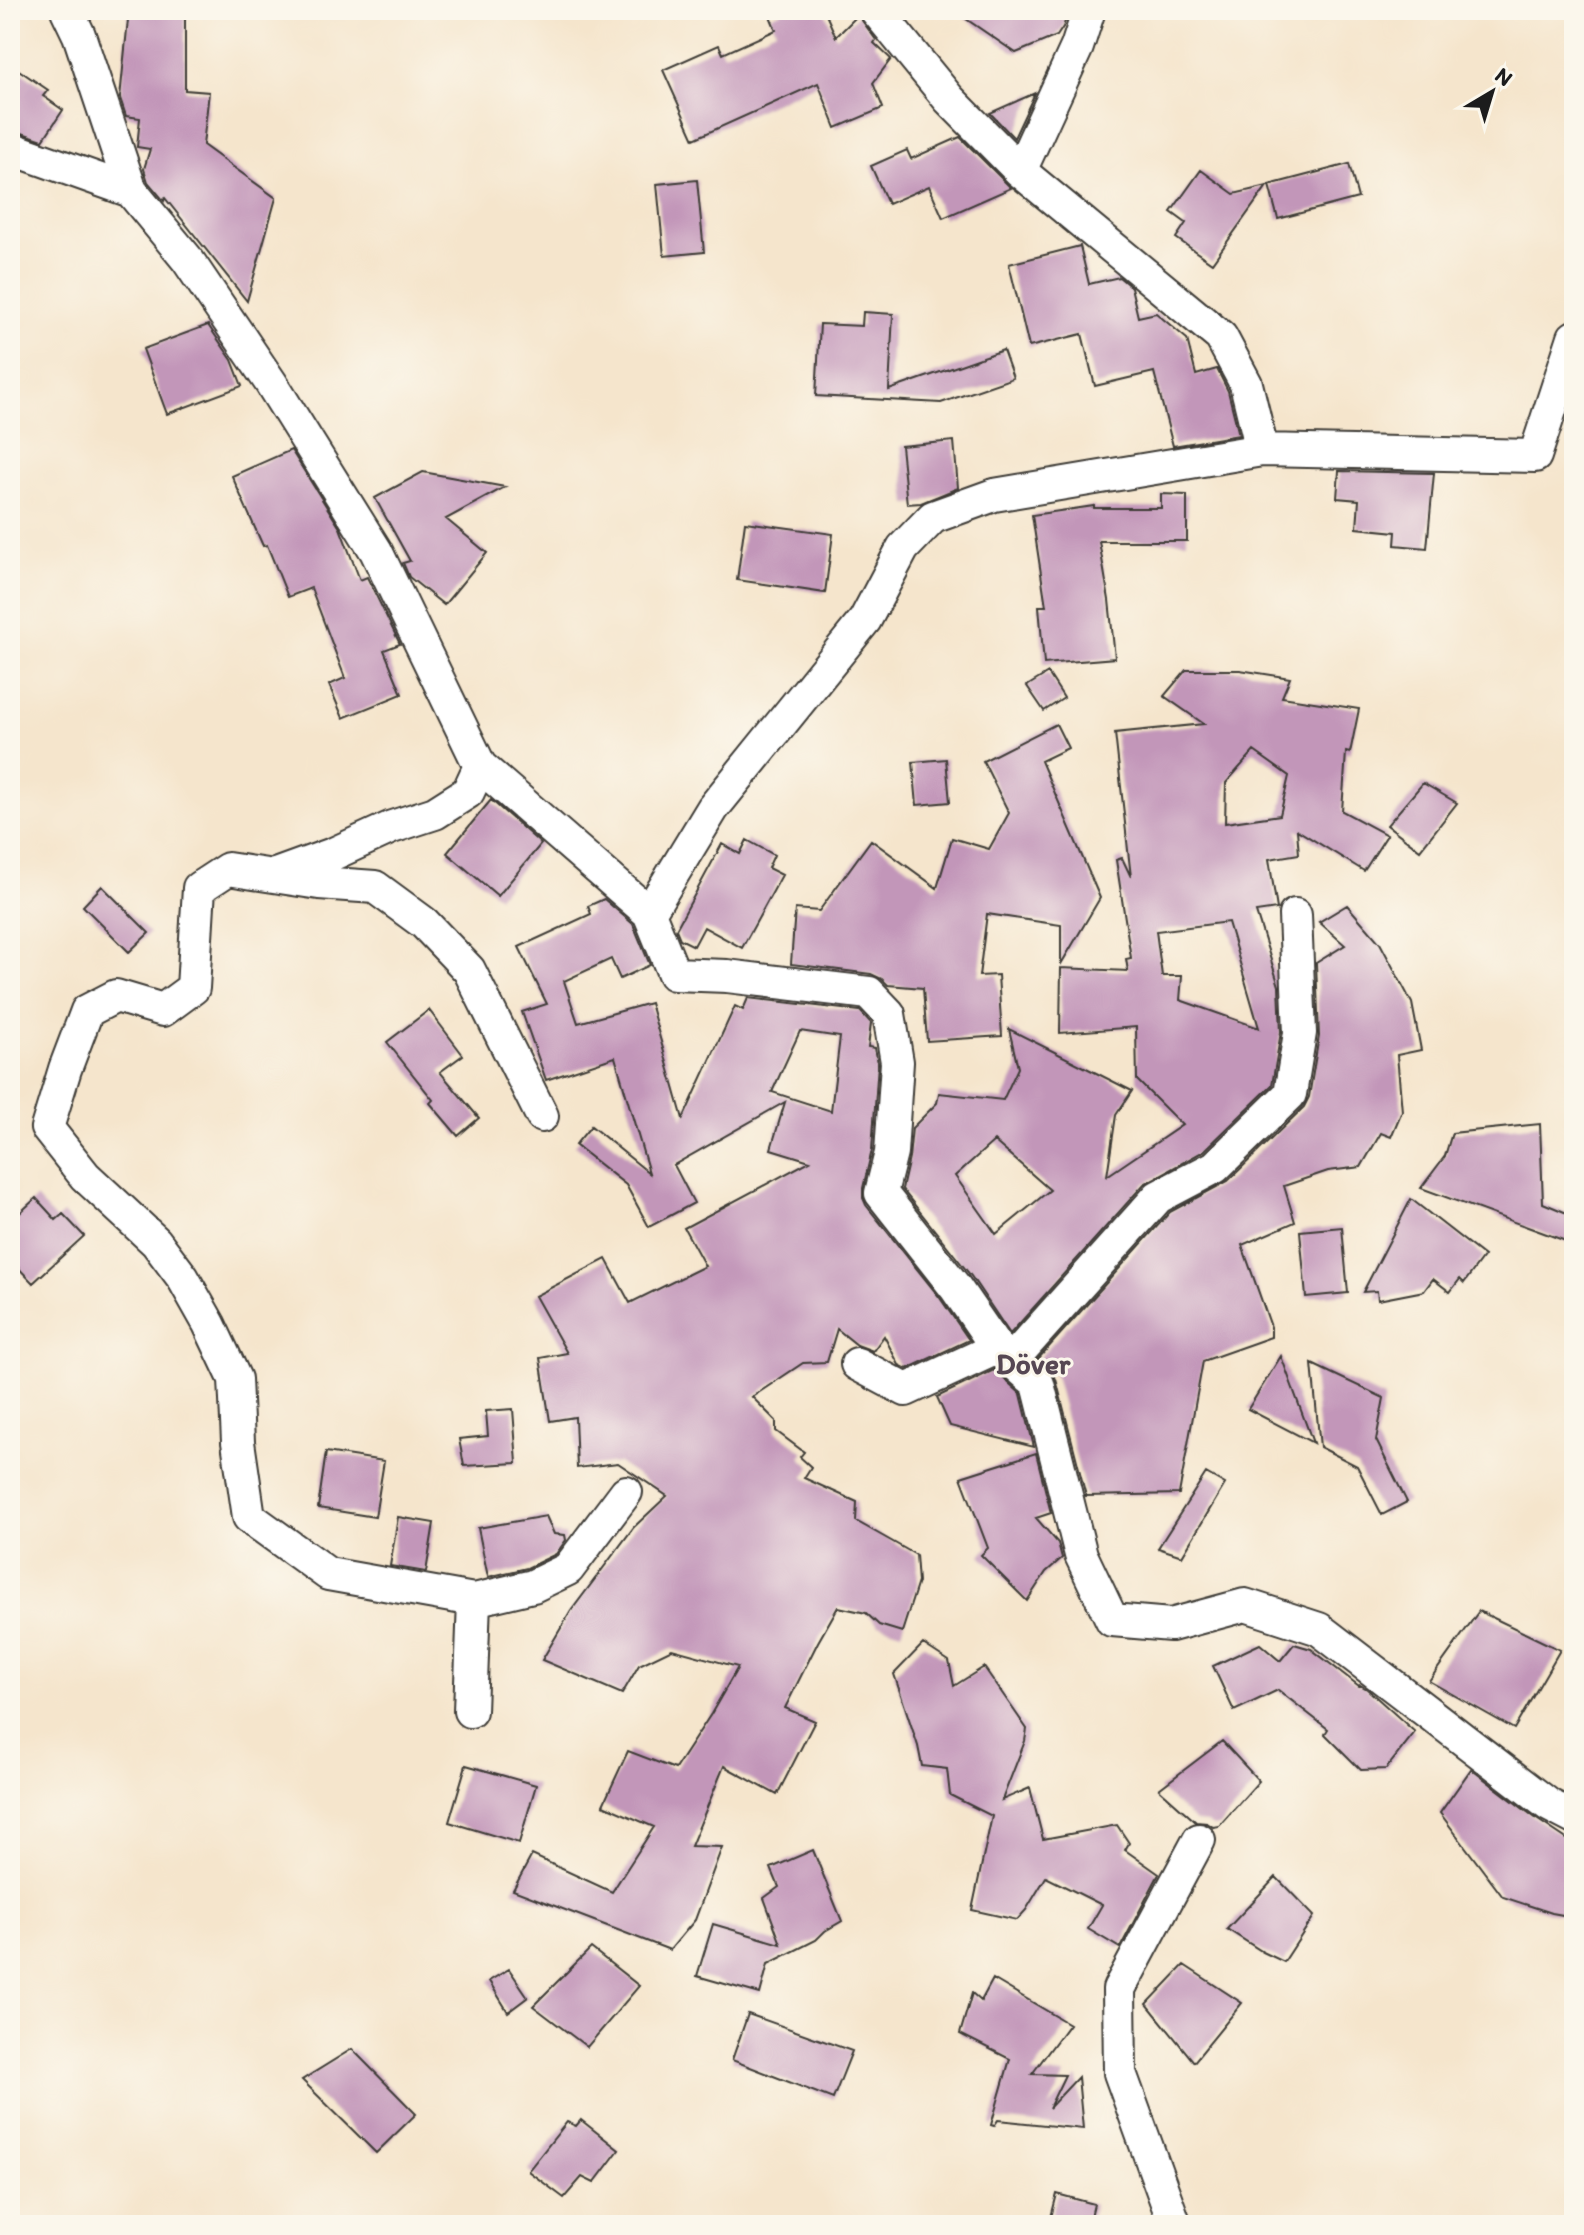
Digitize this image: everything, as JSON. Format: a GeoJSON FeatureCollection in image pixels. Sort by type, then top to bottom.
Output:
{"type":"FeatureCollection","features":[{"type":"Feature","properties":{"kind":"street"},"geometry":{"type":"LineString","coordinates":[[67,10],[79,35],[131,191],[187,259],[304,434],[376,551],[480,766],[649,913],[674,974],[727,976],[869,993],[889,1014],[897,1062],[891,1153],[881,1193],[1004,1354],[1038,1384],[1081,1555],[1112,1620],[1171,1625],[1245,1605],[1319,1629],[1549,1805],[1574,1818]]}},
{"type":"Feature","properties":{"kind":"street"},"geometry":{"type":"LineString","coordinates":[[876,10],[949,99],[1020,171],[1221,337],[1246,384],[1262,450]]}},
{"type":"Feature","properties":{"kind":"street"},"geometry":{"type":"LineString","coordinates":[[1020,171],[1077,47],[1089,10]]}},
{"type":"Feature","properties":{"kind":"street"},"geometry":{"type":"LineString","coordinates":[[10,148],[131,191]]}},
{"type":"Feature","properties":{"kind":"street"},"geometry":{"type":"LineString","coordinates":[[649,913],[713,808],[865,620],[903,548],[933,517],[994,495],[1262,450],[1535,456],[1574,337]]}},
{"type":"Feature","properties":{"kind":"street"},"geometry":{"type":"LineString","coordinates":[[274,875],[435,813],[468,792],[480,766]]}},
{"type":"Feature","properties":{"kind":"street"},"geometry":{"type":"LineString","coordinates":[[542,1116],[469,970],[424,923],[375,887],[319,883],[228,869],[199,888],[193,988],[163,1010],[116,996],[87,1011],[47,1128],[85,1176],[156,1242],[183,1278],[209,1324],[235,1379],[238,1442],[249,1517],[328,1574],[474,1600],[533,1586],[568,1569],[626,1492]]}},
{"type":"Feature","properties":{"kind":"street"},"geometry":{"type":"LineString","coordinates":[[857,1364],[906,1390],[1004,1354],[1158,1197],[1215,1167],[1290,1094],[1300,1033],[1295,915]]}},
{"type":"Feature","properties":{"kind":"street"},"geometry":{"type":"LineString","coordinates":[[470,1711],[474,1600]]}},
{"type":"Feature","properties":{"kind":"street"},"geometry":{"type":"LineString","coordinates":[[1175,2225],[1120,2073],[1119,1989],[1199,1840]]}},
{"type":"Feature","properties":{"kind":"building"},"geometry":{"type":"Polygon","coordinates":[[[129,10],[185,10],[185,90],[209,92],[203,145],[276,198],[247,301],[165,198],[164,201],[148,182],[144,169],[150,149],[137,147],[140,118],[126,116],[120,98],[129,10]]]}},
{"type":"Feature","properties":{"kind":"building"},"geometry":{"type":"Polygon","coordinates":[[[784,10],[824,10],[836,37],[858,15],[876,40],[874,43],[891,59],[873,83],[883,108],[836,128],[818,83],[694,139],[663,70],[719,45],[723,54],[776,30],[770,16],[784,10]]]}},
{"type":"Feature","properties":{"kind":"building"},"geometry":{"type":"Polygon","coordinates":[[[953,10],[1069,10],[1057,36],[1016,53],[953,10]]]}},
{"type":"Feature","properties":{"kind":"building"},"geometry":{"type":"Polygon","coordinates":[[[10,64],[48,90],[43,96],[63,110],[43,140],[10,129],[10,64]]]}},
{"type":"Feature","properties":{"kind":"building"},"geometry":{"type":"Polygon","coordinates":[[[1035,93],[1014,138],[990,113],[1035,93]]]}},
{"type":"Feature","properties":{"kind":"building"},"geometry":{"type":"Polygon","coordinates":[[[960,137],[1011,188],[943,218],[929,186],[888,204],[871,166],[907,150],[911,159],[960,137]]]}},
{"type":"Feature","properties":{"kind":"building"},"geometry":{"type":"Polygon","coordinates":[[[1349,164],[1358,198],[1278,219],[1269,185],[1349,164]]]}},
{"type":"Feature","properties":{"kind":"building"},"geometry":{"type":"Polygon","coordinates":[[[1201,170],[1234,194],[1267,186],[1212,263],[1176,238],[1186,223],[1171,212],[1201,170]]]}},
{"type":"Feature","properties":{"kind":"building"},"geometry":{"type":"Polygon","coordinates":[[[697,180],[704,252],[664,256],[657,184],[697,180]]]}},
{"type":"Feature","properties":{"kind":"building"},"geometry":{"type":"Polygon","coordinates":[[[1080,246],[1089,284],[1119,277],[1131,287],[1138,317],[1156,313],[1187,339],[1196,375],[1217,369],[1228,391],[1239,435],[1173,446],[1154,372],[1095,386],[1082,334],[1029,347],[1009,264],[1080,246]]]}},
{"type":"Feature","properties":{"kind":"building"},"geometry":{"type":"Polygon","coordinates":[[[863,312],[893,314],[889,390],[1003,350],[1013,378],[941,403],[816,396],[820,324],[862,326],[863,312]]]}},
{"type":"Feature","properties":{"kind":"building"},"geometry":{"type":"Polygon","coordinates":[[[208,325],[232,360],[242,386],[167,414],[143,349],[208,325]]]}},
{"type":"Feature","properties":{"kind":"building"},"geometry":{"type":"Polygon","coordinates":[[[954,441],[958,488],[921,503],[907,504],[901,446],[954,441]]]}},
{"type":"Feature","properties":{"kind":"building"},"geometry":{"type":"Polygon","coordinates":[[[291,450],[340,528],[360,580],[367,577],[400,644],[384,650],[402,694],[343,718],[329,685],[345,678],[311,588],[288,597],[267,545],[263,546],[232,476],[291,450]]]}},
{"type":"Feature","properties":{"kind":"building"},"geometry":{"type":"Polygon","coordinates":[[[1339,471],[1434,473],[1427,548],[1395,545],[1396,532],[1357,528],[1359,500],[1337,498],[1339,471]]]}},
{"type":"Feature","properties":{"kind":"building"},"geometry":{"type":"Polygon","coordinates":[[[423,472],[505,487],[446,519],[487,553],[444,605],[409,577],[403,563],[410,561],[375,498],[423,472]]]}},
{"type":"Feature","properties":{"kind":"building"},"geometry":{"type":"Polygon","coordinates":[[[1161,494],[1187,495],[1187,541],[1099,541],[1115,658],[1044,664],[1039,606],[1046,606],[1032,515],[1094,506],[1161,508],[1161,494]]]}},
{"type":"Feature","properties":{"kind":"building"},"geometry":{"type":"Polygon","coordinates":[[[745,522],[833,534],[825,593],[737,580],[745,522]]]}},
{"type":"Feature","properties":{"kind":"building"},"geometry":{"type":"Polygon","coordinates":[[[1186,670],[1240,670],[1290,678],[1282,697],[1359,709],[1350,753],[1346,752],[1342,811],[1387,835],[1364,871],[1297,830],[1299,854],[1269,859],[1277,909],[1256,912],[1279,986],[1281,1032],[1272,1085],[1204,1151],[1144,1184],[1010,1334],[971,1276],[902,1189],[912,1128],[937,1103],[939,1093],[1003,1100],[1018,1068],[1009,1029],[1132,1091],[1116,1115],[1107,1176],[1182,1125],[1137,1080],[1136,1027],[1060,1033],[1061,968],[1128,971],[1126,959],[1131,958],[1116,860],[1122,858],[1131,877],[1115,733],[1204,724],[1164,696],[1186,670]],[[1254,751],[1226,783],[1225,823],[1280,815],[1289,776],[1254,751]],[[1228,922],[1156,931],[1162,976],[1182,976],[1180,1000],[1259,1028],[1228,922]],[[994,1141],[955,1176],[996,1234],[1050,1190],[994,1141]]]}},
{"type":"Feature","properties":{"kind":"building"},"geometry":{"type":"Polygon","coordinates":[[[1048,673],[1064,698],[1044,711],[1027,686],[1048,673]]]}},
{"type":"Feature","properties":{"kind":"building"},"geometry":{"type":"Polygon","coordinates":[[[1056,724],[1068,748],[1041,761],[1100,898],[1061,964],[1061,925],[987,914],[979,976],[998,975],[1002,1036],[927,1041],[923,988],[888,985],[871,974],[791,964],[795,909],[819,911],[871,840],[937,888],[952,838],[989,849],[1009,813],[983,761],[1056,724]]]}},
{"type":"Feature","properties":{"kind":"building"},"geometry":{"type":"Polygon","coordinates":[[[946,759],[950,802],[917,805],[913,762],[946,759]]]}},
{"type":"Feature","properties":{"kind":"building"},"geometry":{"type":"Polygon","coordinates":[[[1423,783],[1457,803],[1420,850],[1387,825],[1423,783]]]}},
{"type":"Feature","properties":{"kind":"building"},"geometry":{"type":"Polygon","coordinates":[[[491,800],[541,844],[498,896],[447,853],[491,800]]]}},
{"type":"Feature","properties":{"kind":"building"},"geometry":{"type":"Polygon","coordinates":[[[747,840],[774,855],[768,868],[782,875],[742,948],[704,927],[694,946],[680,939],[676,929],[722,844],[740,854],[747,840]]]}},
{"type":"Feature","properties":{"kind":"building"},"geometry":{"type":"Polygon","coordinates":[[[102,886],[149,933],[129,952],[83,906],[102,886]]]}},
{"type":"Feature","properties":{"kind":"building"},"geometry":{"type":"Polygon","coordinates":[[[604,899],[633,924],[650,965],[620,979],[611,959],[564,981],[578,1023],[650,1003],[683,1119],[735,1006],[743,1010],[748,998],[860,1011],[871,1023],[868,1047],[875,1048],[878,1063],[872,1150],[863,1198],[969,1340],[907,1369],[899,1365],[884,1336],[873,1351],[857,1345],[837,1329],[827,1362],[803,1363],[752,1397],[776,1421],[776,1431],[804,1452],[800,1457],[811,1467],[804,1478],[857,1502],[856,1521],[916,1555],[918,1582],[902,1632],[879,1625],[866,1613],[838,1607],[785,1708],[815,1721],[777,1795],[724,1766],[691,1846],[722,1847],[695,1920],[670,1950],[513,1890],[532,1855],[612,1892],[654,1827],[603,1805],[628,1751],[675,1769],[738,1667],[672,1649],[639,1665],[622,1694],[542,1660],[571,1611],[634,1527],[667,1496],[618,1463],[577,1468],[575,1417],[550,1421],[540,1358],[567,1353],[535,1296],[606,1259],[630,1303],[705,1266],[684,1228],[810,1161],[771,1149],[785,1102],[674,1165],[694,1203],[649,1227],[626,1185],[575,1145],[591,1126],[649,1173],[615,1057],[546,1080],[522,1012],[547,1004],[519,947],[591,914],[588,906],[604,899]],[[800,1031],[772,1092],[831,1111],[840,1037],[800,1031]]]}},
{"type":"Feature","properties":{"kind":"building"},"geometry":{"type":"Polygon","coordinates":[[[1347,905],[1380,943],[1412,1003],[1421,1050],[1397,1055],[1402,1111],[1391,1137],[1381,1133],[1361,1167],[1328,1171],[1284,1186],[1295,1222],[1242,1245],[1271,1327],[1271,1337],[1203,1361],[1179,1494],[1086,1496],[1056,1379],[1038,1359],[1170,1212],[1228,1181],[1304,1107],[1309,1097],[1319,1036],[1316,963],[1345,945],[1319,922],[1347,905]]]}},
{"type":"Feature","properties":{"kind":"building"},"geometry":{"type":"Polygon","coordinates":[[[429,1010],[463,1055],[440,1072],[479,1118],[458,1136],[430,1103],[433,1100],[387,1042],[429,1010]]]}},
{"type":"Feature","properties":{"kind":"building"},"geometry":{"type":"Polygon","coordinates":[[[1540,1124],[1543,1203],[1574,1216],[1574,1244],[1421,1188],[1445,1156],[1452,1133],[1540,1124]]]}},
{"type":"Feature","properties":{"kind":"building"},"geometry":{"type":"Polygon","coordinates":[[[36,1198],[56,1220],[63,1214],[84,1236],[33,1283],[10,1259],[10,1222],[36,1198]]]}},
{"type":"Feature","properties":{"kind":"building"},"geometry":{"type":"Polygon","coordinates":[[[1411,1199],[1484,1256],[1464,1283],[1460,1279],[1450,1292],[1433,1279],[1424,1291],[1378,1300],[1377,1291],[1363,1292],[1411,1199]]]}},
{"type":"Feature","properties":{"kind":"building"},"geometry":{"type":"Polygon","coordinates":[[[1342,1227],[1348,1293],[1306,1297],[1300,1231],[1342,1227]]]}},
{"type":"Feature","properties":{"kind":"building"},"geometry":{"type":"Polygon","coordinates":[[[1281,1356],[1313,1443],[1248,1409],[1281,1356]]]}},
{"type":"Feature","properties":{"kind":"building"},"geometry":{"type":"Polygon","coordinates":[[[1312,1364],[1384,1398],[1376,1440],[1407,1502],[1382,1515],[1357,1466],[1320,1447],[1312,1364]]]}},
{"type":"Feature","properties":{"kind":"building"},"geometry":{"type":"Polygon","coordinates":[[[994,1370],[1021,1394],[1034,1447],[950,1426],[937,1397],[994,1370]]]}},
{"type":"Feature","properties":{"kind":"building"},"geometry":{"type":"Polygon","coordinates":[[[513,1409],[517,1463],[464,1466],[459,1439],[488,1436],[486,1411],[513,1409]]]}},
{"type":"Feature","properties":{"kind":"building"},"geometry":{"type":"Polygon","coordinates":[[[326,1452],[384,1461],[375,1517],[318,1508],[326,1452]]]}},
{"type":"Feature","properties":{"kind":"building"},"geometry":{"type":"Polygon","coordinates":[[[1036,1453],[1051,1513],[1036,1518],[1058,1543],[1062,1558],[1046,1572],[1027,1601],[981,1555],[988,1548],[961,1477],[1036,1453]]]}},
{"type":"Feature","properties":{"kind":"building"},"geometry":{"type":"Polygon","coordinates":[[[1206,1473],[1225,1484],[1182,1556],[1158,1548],[1206,1473]]]}},
{"type":"Feature","properties":{"kind":"building"},"geometry":{"type":"Polygon","coordinates":[[[546,1516],[554,1534],[565,1535],[566,1540],[556,1554],[527,1568],[488,1577],[478,1528],[546,1516]]]}},
{"type":"Feature","properties":{"kind":"building"},"geometry":{"type":"Polygon","coordinates":[[[398,1517],[434,1523],[426,1572],[390,1566],[398,1517]]]}},
{"type":"Feature","properties":{"kind":"building"},"geometry":{"type":"Polygon","coordinates":[[[1479,1611],[1560,1650],[1514,1729],[1429,1681],[1479,1611]]]}},
{"type":"Feature","properties":{"kind":"building"},"geometry":{"type":"Polygon","coordinates":[[[923,1644],[949,1661],[954,1686],[984,1667],[1027,1729],[1002,1800],[1030,1788],[1043,1839],[1117,1825],[1129,1843],[1125,1850],[1159,1874],[1120,1948],[1088,1929],[1102,1905],[1046,1877],[1017,1920],[972,1910],[992,1816],[950,1795],[947,1769],[922,1766],[894,1674],[923,1644]]]}},
{"type":"Feature","properties":{"kind":"building"},"geometry":{"type":"Polygon","coordinates":[[[1260,1644],[1280,1661],[1294,1644],[1311,1649],[1367,1689],[1415,1732],[1386,1769],[1361,1770],[1325,1734],[1328,1729],[1278,1690],[1234,1711],[1213,1666],[1260,1644]]]}},
{"type":"Feature","properties":{"kind":"building"},"geometry":{"type":"Polygon","coordinates":[[[1222,1741],[1259,1781],[1219,1826],[1213,1827],[1196,1822],[1159,1789],[1222,1741]]]}},
{"type":"Feature","properties":{"kind":"building"},"geometry":{"type":"Polygon","coordinates":[[[466,1765],[536,1785],[519,1843],[449,1822],[466,1765]]]}},
{"type":"Feature","properties":{"kind":"building"},"geometry":{"type":"Polygon","coordinates":[[[1471,1769],[1574,1844],[1574,1917],[1503,1897],[1440,1813],[1471,1769]]]}},
{"type":"Feature","properties":{"kind":"building"},"geometry":{"type":"Polygon","coordinates":[[[813,1850],[842,1921],[816,1940],[768,1964],[760,1994],[697,1976],[713,1924],[781,1944],[764,1898],[779,1887],[771,1868],[813,1850]]]}},
{"type":"Feature","properties":{"kind":"building"},"geometry":{"type":"Polygon","coordinates":[[[1276,1877],[1314,1916],[1284,1962],[1227,1929],[1276,1877]]]}},
{"type":"Feature","properties":{"kind":"building"},"geometry":{"type":"Polygon","coordinates":[[[591,1948],[639,1986],[587,2047],[533,2006],[591,1948]]]}},
{"type":"Feature","properties":{"kind":"building"},"geometry":{"type":"Polygon","coordinates":[[[1184,1965],[1242,2003],[1194,2062],[1147,2004],[1184,1965]]]}},
{"type":"Feature","properties":{"kind":"building"},"geometry":{"type":"Polygon","coordinates":[[[509,1969],[528,1997],[508,2012],[489,1981],[509,1969]]]}},
{"type":"Feature","properties":{"kind":"building"},"geometry":{"type":"Polygon","coordinates":[[[993,1979],[1069,2024],[1032,2074],[1065,2075],[1049,2108],[1078,2077],[1083,2129],[998,2120],[994,2126],[991,2125],[1010,2059],[960,2034],[972,1993],[981,2001],[993,1979]]]}},
{"type":"Feature","properties":{"kind":"building"},"geometry":{"type":"Polygon","coordinates":[[[748,2014],[852,2051],[833,2099],[732,2060],[748,2014]]]}},
{"type":"Feature","properties":{"kind":"building"},"geometry":{"type":"Polygon","coordinates":[[[352,2049],[416,2114],[376,2153],[302,2080],[352,2049]]]}},
{"type":"Feature","properties":{"kind":"building"},"geometry":{"type":"Polygon","coordinates":[[[581,2120],[619,2150],[594,2183],[582,2177],[564,2198],[528,2171],[567,2122],[576,2126],[581,2120]]]}},
{"type":"Feature","properties":{"kind":"building"},"geometry":{"type":"Polygon","coordinates":[[[1057,2194],[1094,2204],[1089,2225],[1049,2225],[1057,2194]]]}},
{"type":"Feature","properties":{"kind":"district","name":"Döver"},"geometry":{"type":"Point","coordinates":[1033,1363]}}]}
